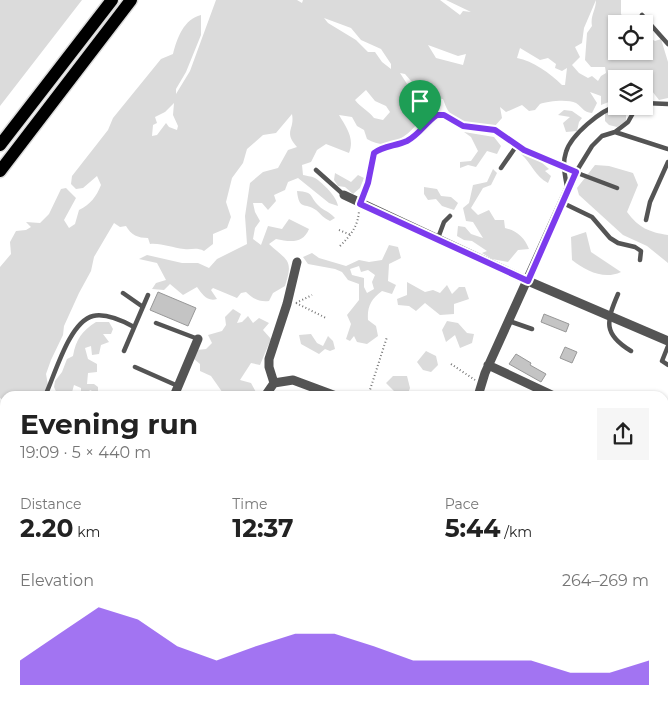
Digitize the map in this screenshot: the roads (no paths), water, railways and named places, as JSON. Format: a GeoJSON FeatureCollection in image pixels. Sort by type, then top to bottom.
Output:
{"type":"FeatureCollection","features":[{"type":"Feature","properties":{"kind":"main road"},"geometry":{"type":"LineString","coordinates":[[0,145],[112,0]]}},
{"type":"Feature","properties":{"kind":"main road"},"geometry":{"type":"LineString","coordinates":[[0,171],[132,0]]}},
{"type":"Feature","properties":{"kind":"street"},"geometry":{"type":"LineString","coordinates":[[479,391],[488,365],[528,281],[576,172]]}},
{"type":"Feature","properties":{"kind":"street"},"geometry":{"type":"LineString","coordinates":[[344,195],[528,281],[609,314],[668,341]]}},
{"type":"Feature","properties":{"kind":"street"},"geometry":{"type":"LineString","coordinates":[[274,383],[269,367],[269,359],[287,304],[297,262]]}},
{"type":"Feature","properties":{"kind":"street"},"geometry":{"type":"LineString","coordinates":[[176,391],[198,339]]}},
{"type":"Feature","properties":{"kind":"street"},"geometry":{"type":"LineString","coordinates":[[488,365],[543,391]]}},
{"type":"Feature","properties":{"kind":"street"},"geometry":{"type":"LineString","coordinates":[[268,391],[274,383],[293,380],[323,391]]}},
{"type":"Feature","properties":{"kind":"lane"},"geometry":{"type":"LineString","coordinates":[[653,28],[668,44]]}},
{"type":"Feature","properties":{"kind":"lane"},"geometry":{"type":"LineString","coordinates":[[653,103],[668,104]]}},
{"type":"Feature","properties":{"kind":"lane"},"geometry":{"type":"LineString","coordinates":[[568,191],[564,167],[566,151],[572,140],[597,116],[608,109]]}},
{"type":"Feature","properties":{"kind":"lane"},"geometry":{"type":"LineString","coordinates":[[576,172],[584,157],[602,136],[616,132],[628,122],[632,115]]}},
{"type":"Feature","properties":{"kind":"lane"},"geometry":{"type":"LineString","coordinates":[[495,130],[544,160],[617,188]]}},
{"type":"Feature","properties":{"kind":"lane"},"geometry":{"type":"LineString","coordinates":[[616,132],[668,149]]}},
{"type":"Feature","properties":{"kind":"lane"},"geometry":{"type":"LineString","coordinates":[[501,168],[517,145]]}},
{"type":"Feature","properties":{"kind":"lane"},"geometry":{"type":"LineString","coordinates":[[646,220],[650,202],[668,162]]}},
{"type":"Feature","properties":{"kind":"lane"},"geometry":{"type":"LineString","coordinates":[[316,170],[344,195]]}},
{"type":"Feature","properties":{"kind":"lane"},"geometry":{"type":"LineString","coordinates":[[562,203],[592,217],[610,238],[618,243],[635,247],[641,251],[640,260]]}},
{"type":"Feature","properties":{"kind":"lane"},"geometry":{"type":"LineString","coordinates":[[438,240],[444,222],[450,216]]}},
{"type":"Feature","properties":{"kind":"lane"},"geometry":{"type":"LineString","coordinates":[[123,293],[143,307]]}},
{"type":"Feature","properties":{"kind":"lane"},"geometry":{"type":"LineString","coordinates":[[618,294],[609,314],[611,334],[617,343],[631,351]]}},
{"type":"Feature","properties":{"kind":"lane"},"geometry":{"type":"LineString","coordinates":[[124,352],[148,295]]}},
{"type":"Feature","properties":{"kind":"lane"},"geometry":{"type":"LineString","coordinates":[[47,391],[71,336],[83,321],[94,316],[106,316],[134,327]]}},
{"type":"Feature","properties":{"kind":"lane"},"geometry":{"type":"LineString","coordinates":[[509,321],[532,329]]}},
{"type":"Feature","properties":{"kind":"lane"},"geometry":{"type":"LineString","coordinates":[[156,323],[198,339]]}},
{"type":"Feature","properties":{"kind":"lane"},"geometry":{"type":"LineString","coordinates":[[668,346],[662,361],[668,365]]}},
{"type":"Feature","properties":{"kind":"lane"},"geometry":{"type":"LineString","coordinates":[[135,367],[178,386]]}}]}
